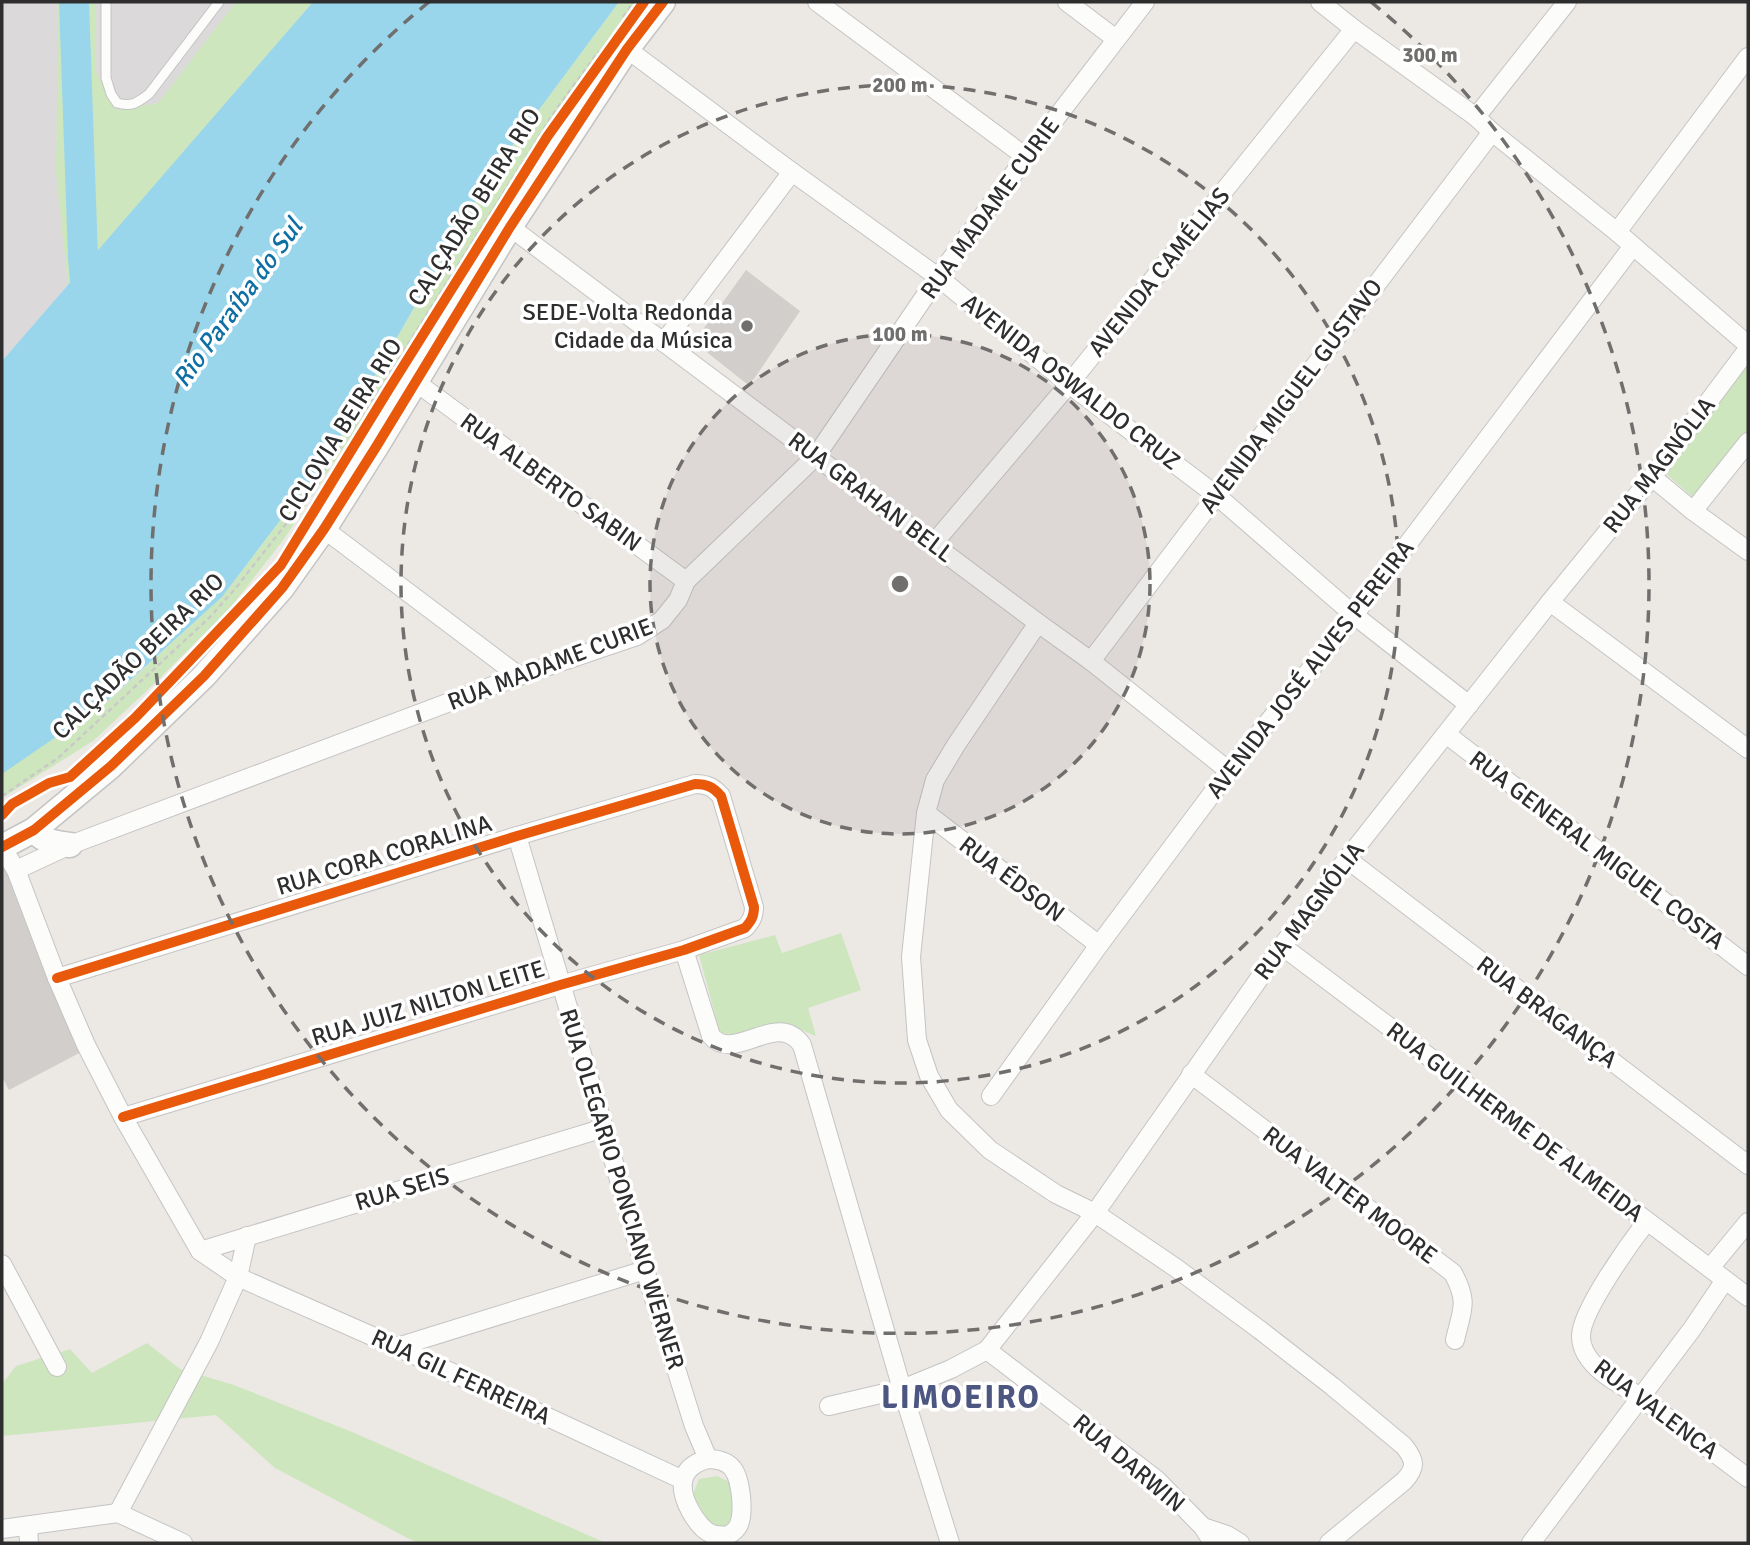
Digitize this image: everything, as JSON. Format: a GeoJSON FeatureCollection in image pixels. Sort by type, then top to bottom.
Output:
{"type":"FeatureCollection","features":[{"type":"Feature","properties":{"kind":"main road"},"geometry":{"type":"LineString","coordinates":[[2,847],[34,830],[111,766],[204,676],[282,588],[324,529],[417,383],[615,46],[663,2]]}},
{"type":"Feature","properties":{"kind":"main road"},"geometry":{"type":"LineString","coordinates":[[34,830],[44,840],[70,845]]}},
{"type":"Feature","properties":{"kind":"street"},"geometry":{"type":"LineString","coordinates":[[817,2],[1026,157]]}},
{"type":"Feature","properties":{"kind":"street"},"geometry":{"type":"LineString","coordinates":[[1067,2],[1116,39]]}},
{"type":"Feature","properties":{"kind":"street","name":"RUA MADAME CURIE"},"geometry":{"type":"LineString","coordinates":[[16,870],[70,845],[519,676],[637,636],[662,621],[678,600],[686,581],[817,456],[938,277],[1145,2]]}},
{"type":"Feature","properties":{"kind":"street"},"geometry":{"type":"LineString","coordinates":[[1476,117],[1567,2]]}},
{"type":"Feature","properties":{"kind":"street"},"geometry":{"type":"LineString","coordinates":[[1331,5],[1353,29],[1476,117],[1617,232],[1748,347]]}},
{"type":"Feature","properties":{"kind":"street","name":"AVENIDA CAMÉLIAS"},"geometry":{"type":"LineString","coordinates":[[933,544],[1069,384],[1353,29]]}},
{"type":"Feature","properties":{"kind":"street","name":"AVENIDA OSWALDO CRUZ"},"geometry":{"type":"LineString","coordinates":[[615,46],[938,277],[1069,384],[1216,495],[1354,615],[1469,705]]}},
{"type":"Feature","properties":{"kind":"street"},"geometry":{"type":"LineString","coordinates":[[1617,232],[1748,58]]}},
{"type":"Feature","properties":{"kind":"street","name":"AVENIDA MIGUEL GUSTAVO"},"geometry":{"type":"LineString","coordinates":[[1091,661],[1492,132]]}},
{"type":"Feature","properties":{"kind":"street"},"geometry":{"type":"LineString","coordinates":[[664,342],[792,173]]}},
{"type":"Feature","properties":{"kind":"street","name":"RUA GRAHAN BELL"},"geometry":{"type":"LineString","coordinates":[[510,227],[1091,661],[1230,771]]}},
{"type":"Feature","properties":{"kind":"street","name":"AVENIDA JOSÉ ALVES PEREIRA"},"geometry":{"type":"LineString","coordinates":[[991,1096],[1099,945],[1230,771],[1354,615],[1633,246]]}},
{"type":"Feature","properties":{"kind":"street","name":"RUA MAGNÓLIA"},"geometry":{"type":"LineString","coordinates":[[829,1406],[902,1389],[951,1369],[987,1350],[1095,1213],[1346,859],[1652,477],[1748,347]]}},
{"type":"Feature","properties":{"kind":"street","name":"RUA ALBERTO SABIN"},"geometry":{"type":"LineString","coordinates":[[417,383],[686,581]]}},
{"type":"Feature","properties":{"kind":"street"},"geometry":{"type":"LineString","coordinates":[[1693,511],[1748,442]]}},
{"type":"Feature","properties":{"kind":"street"},"geometry":{"type":"LineString","coordinates":[[1652,477],[1748,551]]}},
{"type":"Feature","properties":{"kind":"street"},"geometry":{"type":"LineString","coordinates":[[324,529],[519,676]]}},
{"type":"Feature","properties":{"kind":"street"},"geometry":{"type":"LineString","coordinates":[[1550,602],[1748,749]]}},
{"type":"Feature","properties":{"kind":"street"},"geometry":{"type":"LineString","coordinates":[[1038,623],[935,780],[926,813],[911,957],[917,1040],[929,1076],[949,1110],[990,1150],[1056,1194],[1095,1213],[1176,1268],[1342,1394],[1404,1446],[1411,1455],[1412,1472],[1329,1543]]}},
{"type":"Feature","properties":{"kind":"street","name":"RUA GENERAL MIGUEL COSTA"},"geometry":{"type":"LineString","coordinates":[[1446,734],[1745,958]]}},
{"type":"Feature","properties":{"kind":"street","name":"RUA CORA CORALINA"},"geometry":{"type":"LineString","coordinates":[[57,978],[695,784],[705,784],[721,796],[754,907],[754,915],[745,928]]}},
{"type":"Feature","properties":{"kind":"street","name":"RUA ÉDSON"},"geometry":{"type":"LineString","coordinates":[[926,813],[1099,945]]}},
{"type":"Feature","properties":{"kind":"street","name":"RUA OLEGARIO PONCIANO WERNER"},"geometry":{"type":"LineString","coordinates":[[517,836],[645,1270],[694,1426],[708,1459]]}},
{"type":"Feature","properties":{"kind":"street","name":"RUA GIL FERREIRA"},"geometry":{"type":"LineString","coordinates":[[2,847],[16,870],[86,1045],[123,1117],[200,1251],[238,1277],[397,1346],[683,1480]]}},
{"type":"Feature","properties":{"kind":"street","name":"RUA BRAGANÇA"},"geometry":{"type":"LineString","coordinates":[[1346,859],[1748,1165]]}},
{"type":"Feature","properties":{"kind":"street","name":"RUA JUIZ NILTON LEITE"},"geometry":{"type":"LineString","coordinates":[[123,1117],[684,950],[745,928]]}},
{"type":"Feature","properties":{"kind":"street","name":"RUA GUILHERME DE ALMEIDA"},"geometry":{"type":"LineString","coordinates":[[1282,946],[1748,1297]]}},
{"type":"Feature","properties":{"kind":"street"},"geometry":{"type":"LineString","coordinates":[[684,950],[711,1036],[716,1043],[726,1045],[778,1031],[789,1033],[802,1045],[902,1389],[950,1543]]}},
{"type":"Feature","properties":{"kind":"street","name":"RUA VALTER MOORE"},"geometry":{"type":"LineString","coordinates":[[1191,1074],[1453,1273],[1461,1288],[1464,1302],[1455,1340]]}},
{"type":"Feature","properties":{"kind":"street","name":"RUA SEIS"},"geometry":{"type":"LineString","coordinates":[[200,1251],[604,1128]]}},
{"type":"Feature","properties":{"kind":"street","name":"RUA VALENCA"},"geometry":{"type":"LineString","coordinates":[[1647,1221],[1595,1299],[1583,1323],[1581,1339],[1587,1357],[1601,1371],[1748,1478]]}},
{"type":"Feature","properties":{"kind":"street"},"geometry":{"type":"LineString","coordinates":[[1710,1268],[1748,1222]]}},
{"type":"Feature","properties":{"kind":"street"},"geometry":{"type":"LineString","coordinates":[[118,1513],[209,1342],[238,1277],[247,1236]]}},
{"type":"Feature","properties":{"kind":"street"},"geometry":{"type":"LineString","coordinates":[[2,1264],[57,1367]]}},
{"type":"Feature","properties":{"kind":"street"},"geometry":{"type":"LineString","coordinates":[[397,1346],[645,1270]]}},
{"type":"Feature","properties":{"kind":"street"},"geometry":{"type":"LineString","coordinates":[[1531,1543],[1692,1329],[1725,1280]]}},
{"type":"Feature","properties":{"kind":"street","name":"RUA DARWIN"},"geometry":{"type":"LineString","coordinates":[[987,1350],[1157,1480],[1203,1527],[1213,1543]]}},
{"type":"Feature","properties":{"kind":"street"},"geometry":{"type":"LineString","coordinates":[[708,1459],[726,1463],[738,1478],[741,1520],[728,1540],[709,1533],[695,1519],[684,1499],[682,1489],[686,1472],[692,1465],[708,1459]]}},
{"type":"Feature","properties":{"kind":"street"},"geometry":{"type":"LineString","coordinates":[[2,1529],[29,1535],[118,1513],[183,1543]]}},
{"type":"Feature","properties":{"kind":"street","name":"RUA DARWIN"},"geometry":{"type":"LineString","coordinates":[[1203,1527],[1227,1535],[1240,1543]]}},
{"type":"Feature","properties":{"kind":"lane"},"geometry":{"type":"LineString","coordinates":[[106,2],[106,78],[117,103],[127,105],[136,103],[149,94],[219,2]]}},
{"type":"Feature","properties":{"kind":"path"},"geometry":{"type":"LineString","coordinates":[[624,24],[634,2]]}},
{"type":"Feature","properties":{"kind":"path"},"geometry":{"type":"LineString","coordinates":[[624,24],[645,2]]}},
{"type":"Feature","properties":{"kind":"shaded area"},"geometry":{"type":"Polygon","coordinates":[[[2,2],[313,2],[2,361],[2,2]]]}},
{"type":"Feature","properties":{"kind":"green space"},"geometry":{"type":"Polygon","coordinates":[[[58,2],[95,2],[95,70],[116,110],[158,103],[236,2],[313,2],[68,286],[56,173],[58,2]]]}},
{"type":"Feature","properties":{"kind":"green space"},"geometry":{"type":"Polygon","coordinates":[[[619,2],[650,2],[389,389],[346,444],[284,539],[231,607],[93,741],[2,798],[2,759],[107,702],[222,597],[329,456],[489,177],[619,2]]]}},
{"type":"Feature","properties":{"kind":"green space"},"geometry":{"type":"Polygon","coordinates":[[[1748,361],[1748,434],[1695,499],[1664,472],[1748,361]]]}},
{"type":"Feature","properties":{"kind":"green space"},"geometry":{"type":"Polygon","coordinates":[[[841,933],[861,990],[808,1008],[816,1036],[785,1025],[737,1034],[720,1033],[699,955],[775,935],[782,953],[841,933]]]}},
{"type":"Feature","properties":{"kind":"green space"},"geometry":{"type":"Polygon","coordinates":[[[147,1343],[180,1369],[234,1385],[352,1432],[606,1543],[417,1543],[275,1468],[216,1415],[2,1436],[2,1384],[16,1366],[70,1349],[92,1373],[147,1343]]]}},
{"type":"Feature","properties":{"kind":"green space"},"geometry":{"type":"Polygon","coordinates":[[[717,1476],[736,1490],[737,1520],[725,1528],[711,1526],[693,1495],[699,1479],[717,1476]]]}},
{"type":"Feature","properties":{"kind":"water","name":"Rio Paraíba do Sul"},"geometry":{"type":"Polygon","coordinates":[[[313,2],[619,2],[489,177],[329,456],[222,597],[104,704],[2,774],[2,361],[313,2]]]}},
{"type":"Feature","properties":{"kind":"building","name":"SEDE-Volta Redonda Cidade da Música"},"geometry":{"type":"Polygon","coordinates":[[[746,270],[800,311],[754,379],[747,384],[694,342],[746,270]]]}},
{"type":"Feature","properties":{"kind":"building"},"geometry":{"type":"Polygon","coordinates":[[[2,862],[11,867],[83,1051],[9,1090],[2,1077],[2,862]]]}},
{"type":"Feature","properties":{"kind":"waterway"},"geometry":{"type":"LineString","coordinates":[[74,2],[87,306]]}},
{"type":"Feature","properties":{"kind":"cycle path","name":"CALÇADÃO BEIRA RIO"},"geometry":{"type":"LineString","coordinates":[[2,815],[12,804],[49,783],[70,777],[135,718],[281,565],[547,137],[644,2]]}},
{"type":"Feature","properties":{"kind":"cycle path"},"geometry":{"type":"LineString","coordinates":[[2,847],[34,830],[111,766],[204,676],[282,588],[324,529],[376,447],[510,227],[627,49],[663,2]]}},
{"type":"Feature","properties":{"kind":"cycle path"},"geometry":{"type":"LineString","coordinates":[[57,978],[695,784],[710,787],[721,796],[754,907],[752,919],[745,928],[684,950],[123,1117]]}},
{"type":"Feature","properties":{"kind":"place","name":"SEDE-Volta Redonda Cidade da Música"},"geometry":{"type":"Point","coordinates":[747,326]}},
{"type":"Feature","properties":{"kind":"district","name":"LIMOEIRO"},"geometry":{"type":"Point","coordinates":[961,1397]}}]}
